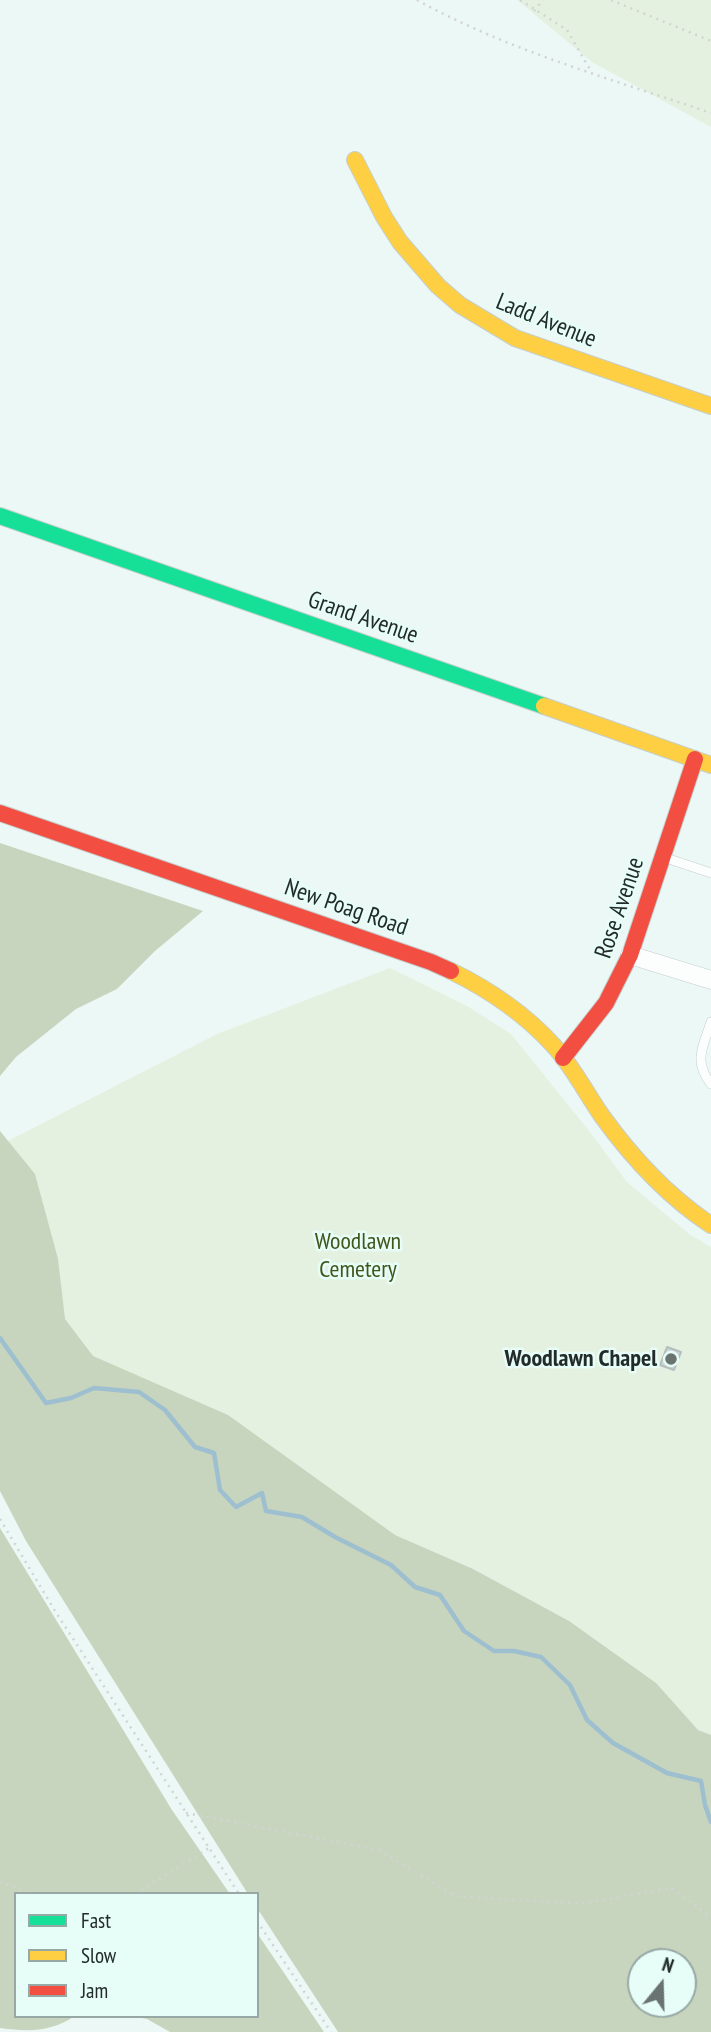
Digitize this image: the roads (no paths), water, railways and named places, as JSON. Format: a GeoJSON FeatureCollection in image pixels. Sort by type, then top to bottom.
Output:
{"type":"FeatureCollection","features":[{"type":"Feature","properties":{"kind":"street","name":"Ladd Avenue"},"geometry":{"type":"LineString","coordinates":[[355,160],[369,194],[418,268],[459,306],[488,325],[515,338],[711,406]]}},
{"type":"Feature","properties":{"kind":"street","name":"Grand Avenue"},"geometry":{"type":"LineString","coordinates":[[0,516],[711,765]]}},
{"type":"Feature","properties":{"kind":"street","name":"Rose Avenue"},"geometry":{"type":"LineString","coordinates":[[563,1058],[606,1003],[630,956],[695,759]]}},
{"type":"Feature","properties":{"kind":"street","name":"New Poag Road"},"geometry":{"type":"LineString","coordinates":[[0,813],[451,969],[504,1000],[532,1024],[563,1058],[649,1177],[671,1197],[711,1225]]}},
{"type":"Feature","properties":{"kind":"street"},"geometry":{"type":"LineString","coordinates":[[630,956],[711,980]]}},
{"type":"Feature","properties":{"kind":"lane"},"geometry":{"type":"LineString","coordinates":[[662,857],[711,873]]}},
{"type":"Feature","properties":{"kind":"lane"},"geometry":{"type":"LineString","coordinates":[[711,1022],[699,1060],[702,1072],[711,1084]]}},
{"type":"Feature","properties":{"kind":"waterway"},"geometry":{"type":"LineString","coordinates":[[0,1338],[46,1403],[71,1398],[94,1388],[139,1392],[165,1410],[195,1447],[214,1453],[220,1490],[236,1507],[262,1493],[266,1511],[302,1517],[391,1565],[415,1587],[440,1595],[464,1631],[494,1651],[514,1651],[541,1657],[570,1685],[587,1720],[613,1743],[667,1773],[701,1781],[711,1822]]}},
{"type":"Feature","properties":{"kind":"place","name":"Woodlawn Chapel"},"geometry":{"type":"Point","coordinates":[671,1359]}},
{"type":"Feature","properties":{"kind":"park label","name":"Woodlawn Cemetery"},"geometry":{"type":"Point","coordinates":[358,1256]}}]}
